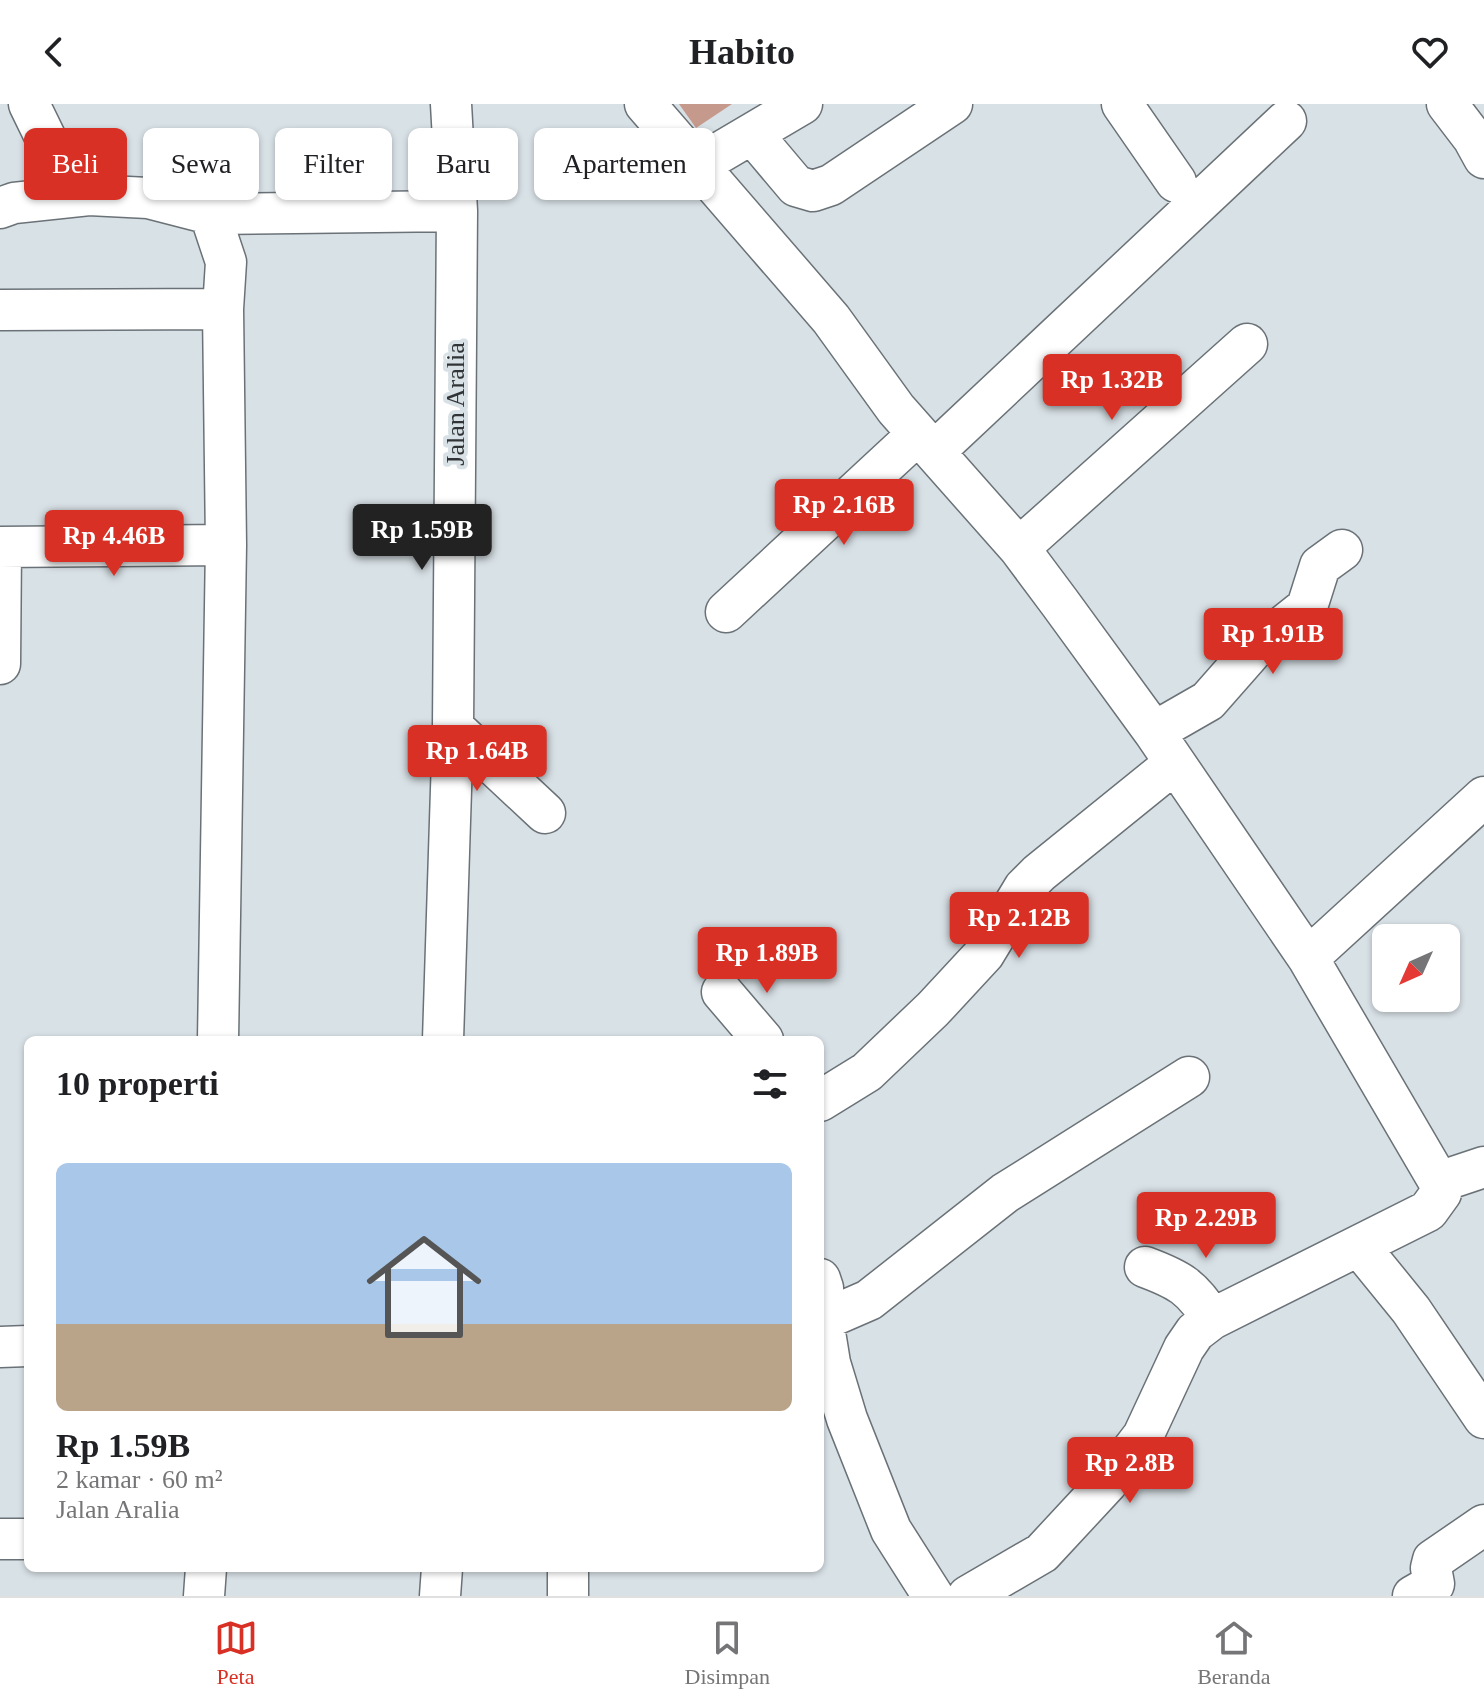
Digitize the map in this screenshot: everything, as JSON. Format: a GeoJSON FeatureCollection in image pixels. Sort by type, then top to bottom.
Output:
{"type":"FeatureCollection","features":[{"type":"Feature","properties":{"kind":"street"},"geometry":{"type":"LineString","coordinates":[[29,104],[41,128]]}},
{"type":"Feature","properties":{"kind":"street","name":"Jalan Aralia"},"geometry":{"type":"LineString","coordinates":[[443,1036],[453,727],[457,211],[451,104]]}},
{"type":"Feature","properties":{"kind":"street"},"geometry":{"type":"LineString","coordinates":[[645,104],[665,128]]}},
{"type":"Feature","properties":{"kind":"street"},"geometry":{"type":"LineString","coordinates":[[715,156],[802,104]]}},
{"type":"Feature","properties":{"kind":"street"},"geometry":{"type":"LineString","coordinates":[[753,135],[796,186],[813,191],[831,185],[952,104]]}},
{"type":"Feature","properties":{"kind":"street"},"geometry":{"type":"LineString","coordinates":[[1122,104],[1176,182]]}},
{"type":"Feature","properties":{"kind":"street"},"geometry":{"type":"LineString","coordinates":[[1447,104],[1484,158]]}},
{"type":"Feature","properties":{"kind":"street"},"geometry":{"type":"LineString","coordinates":[[726,612],[926,442],[1286,121]]}},
{"type":"Feature","properties":{"kind":"street"},"geometry":{"type":"LineString","coordinates":[[715,187],[831,319],[896,409],[1019,548],[1164,747],[1308,958],[1439,1182],[1441,1193],[1428,1211],[1212,1319],[1195,1332],[1184,1348],[1143,1436],[1107,1483],[1042,1553],[968,1596]]}},
{"type":"Feature","properties":{"kind":"street"},"geometry":{"type":"LineString","coordinates":[[127,197],[148,198],[210,214],[457,211]]}},
{"type":"Feature","properties":{"kind":"street"},"geometry":{"type":"LineString","coordinates":[[210,214],[226,262],[223,309],[226,545],[218,1036]]}},
{"type":"Feature","properties":{"kind":"street"},"geometry":{"type":"LineString","coordinates":[[0,310],[223,309]]}},
{"type":"Feature","properties":{"kind":"street"},"geometry":{"type":"LineString","coordinates":[[1019,548],[1247,344]]}},
{"type":"Feature","properties":{"kind":"street"},"geometry":{"type":"LineString","coordinates":[[0,664],[1,547],[226,545]]}},
{"type":"Feature","properties":{"kind":"street"},"geometry":{"type":"LineString","coordinates":[[824,1099],[867,1072],[933,1009],[984,954],[1024,888],[1164,747],[1252,651],[1307,607],[1320,566],[1342,550]]}},
{"type":"Feature","properties":{"kind":"street"},"geometry":{"type":"LineString","coordinates":[[453,727],[545,813]]}},
{"type":"Feature","properties":{"kind":"street"},"geometry":{"type":"LineString","coordinates":[[1308,958],[1484,797]]}},
{"type":"Feature","properties":{"kind":"street"},"geometry":{"type":"LineString","coordinates":[[722,992],[760,1036]]}},
{"type":"Feature","properties":{"kind":"street"},"geometry":{"type":"LineString","coordinates":[[824,1320],[869,1300],[1005,1193],[1189,1077]]}},
{"type":"Feature","properties":{"kind":"street"},"geometry":{"type":"LineString","coordinates":[[1439,1182],[1484,1167]]}},
{"type":"Feature","properties":{"kind":"street"},"geometry":{"type":"LineString","coordinates":[[1359,1246],[1411,1310],[1484,1418]]}},
{"type":"Feature","properties":{"kind":"street"},"geometry":{"type":"LineString","coordinates":[[1145,1267],[1190,1288],[1212,1319]]}},
{"type":"Feature","properties":{"kind":"street"},"geometry":{"type":"LineString","coordinates":[[824,1326],[830,1363],[847,1419],[891,1530],[933,1596]]}},
{"type":"Feature","properties":{"kind":"street"},"geometry":{"type":"LineString","coordinates":[[0,1347],[24,1346]]}},
{"type":"Feature","properties":{"kind":"street"},"geometry":{"type":"LineString","coordinates":[[1413,1596],[1434,1584],[1433,1560],[1484,1525]]}},
{"type":"Feature","properties":{"kind":"street"},"geometry":{"type":"LineString","coordinates":[[0,1539],[24,1539]]}},
{"type":"Feature","properties":{"kind":"street"},"geometry":{"type":"LineString","coordinates":[[204,1596],[206,1572]]}},
{"type":"Feature","properties":{"kind":"street"},"geometry":{"type":"LineString","coordinates":[[440,1596],[442,1572]]}},
{"type":"Feature","properties":{"kind":"street"},"geometry":{"type":"LineString","coordinates":[[568,1572],[568,1596]]}},
{"type":"Feature","properties":{"kind":"building"},"geometry":{"type":"Polygon","coordinates":[[[679,104],[732,104],[696,128],[679,104]]]}}]}
